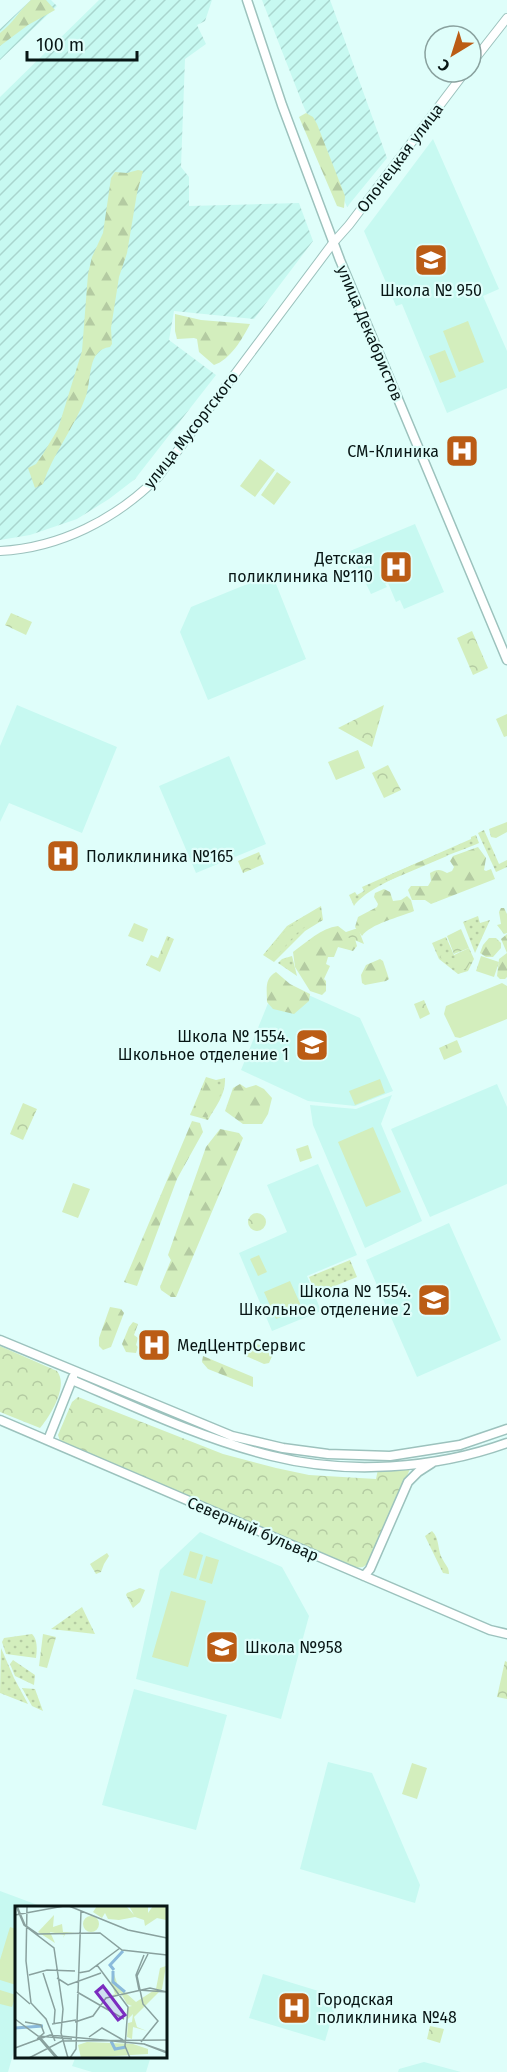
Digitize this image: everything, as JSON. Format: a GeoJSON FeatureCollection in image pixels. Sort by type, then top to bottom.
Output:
{"type":"FeatureCollection","features":[{"type":"Feature","properties":{"kind":"main road","name":"улица Декабристов"},"geometry":{"type":"LineString","coordinates":[[247,0],[282,105],[333,243],[507,660]]}},
{"type":"Feature","properties":{"kind":"main road"},"geometry":{"type":"LineString","coordinates":[[0,1340],[73,1376],[225,1443],[274,1456],[324,1464],[398,1466],[434,1462],[507,1443]]}},
{"type":"Feature","properties":{"kind":"main road"},"geometry":{"type":"LineString","coordinates":[[73,1376],[146,1399],[232,1436],[328,1454],[390,1456],[422,1452],[460,1445],[507,1429]]}},
{"type":"Feature","properties":{"kind":"main road"},"geometry":{"type":"LineString","coordinates":[[48,1440],[73,1376]]}},
{"type":"Feature","properties":{"kind":"main road","name":"Северный бульвар"},"geometry":{"type":"LineString","coordinates":[[0,1420],[490,1630],[507,1635]]}},
{"type":"Feature","properties":{"kind":"main road"},"geometry":{"type":"LineString","coordinates":[[364,1576],[370,1569],[408,1482],[418,1472],[434,1462]]}},
{"type":"Feature","properties":{"kind":"street"},"geometry":{"type":"LineString","coordinates":[[483,49],[507,18]]}},
{"type":"Feature","properties":{"kind":"street","name":"Олонецкая улица"},"geometry":{"type":"LineString","coordinates":[[333,243],[456,84]]}},
{"type":"Feature","properties":{"kind":"street","name":"улица Мусоргского"},"geometry":{"type":"LineString","coordinates":[[0,551],[35,546],[86,529],[106,519],[146,490],[333,243]]}},
{"type":"Feature","properties":{"kind":"shaded area"},"geometry":{"type":"Polygon","coordinates":[[[31,0],[51,0],[57,6],[0,60],[0,29],[31,0]]]}},
{"type":"Feature","properties":{"kind":"shaded area"},"geometry":{"type":"Polygon","coordinates":[[[99,0],[212,0],[205,21],[197,25],[206,44],[185,59],[181,167],[189,177],[189,206],[299,203],[313,241],[254,319],[174,311],[169,340],[216,375],[135,479],[77,519],[30,535],[0,540],[0,97],[99,0]]]}},
{"type":"Feature","properties":{"kind":"shaded area"},"geometry":{"type":"Polygon","coordinates":[[[262,0],[330,0],[387,158],[347,207],[303,105],[262,0]]]}},
{"type":"Feature","properties":{"kind":"shaded area","name":"Школа № 950"},"geometry":{"type":"Polygon","coordinates":[[[433,139],[499,289],[483,296],[507,351],[507,388],[447,413],[402,304],[396,306],[364,231],[433,139]]]}},
{"type":"Feature","properties":{"kind":"shaded area","name":"Детская поликлиника №110"},"geometry":{"type":"Polygon","coordinates":[[[415,524],[444,592],[404,609],[400,600],[396,602],[388,583],[385,584],[387,587],[371,594],[350,551],[415,524]]]}},
{"type":"Feature","properties":{"kind":"shaded area"},"geometry":{"type":"Polygon","coordinates":[[[272,574],[306,659],[208,700],[180,632],[191,607],[272,574]]]}},
{"type":"Feature","properties":{"kind":"shaded area"},"geometry":{"type":"Polygon","coordinates":[[[17,705],[117,747],[82,833],[9,803],[0,822],[0,746],[17,705]]]}},
{"type":"Feature","properties":{"kind":"shaded area"},"geometry":{"type":"Polygon","coordinates":[[[229,756],[266,844],[196,873],[159,786],[229,756]]]}},
{"type":"Feature","properties":{"kind":"shaded area","name":"Школа № 1554. Школьное отделение 1"},"geometry":{"type":"Polygon","coordinates":[[[277,981],[360,1018],[393,1091],[355,1106],[308,1101],[241,1070],[277,981]]]}},
{"type":"Feature","properties":{"kind":"shaded area"},"geometry":{"type":"Polygon","coordinates":[[[497,1084],[507,1107],[507,1184],[430,1217],[391,1129],[497,1084]]]}},
{"type":"Feature","properties":{"kind":"shaded area","name":"Школа № 1554. Школьное отделение 1"},"geometry":{"type":"Polygon","coordinates":[[[392,1095],[381,1124],[422,1221],[365,1248],[313,1125],[310,1105],[356,1109],[392,1095]]]}},
{"type":"Feature","properties":{"kind":"shaded area"},"geometry":{"type":"Polygon","coordinates":[[[318,1164],[357,1255],[307,1276],[321,1311],[272,1331],[239,1253],[287,1232],[267,1185],[318,1164]]]}},
{"type":"Feature","properties":{"kind":"shaded area","name":"Школа № 1554. Школьное отделение 2"},"geometry":{"type":"Polygon","coordinates":[[[449,1223],[501,1340],[417,1377],[366,1260],[449,1223]]]}},
{"type":"Feature","properties":{"kind":"shaded area","name":"Школа №958"},"geometry":{"type":"Polygon","coordinates":[[[200,1532],[282,1567],[309,1616],[281,1719],[136,1679],[160,1570],[200,1532]]]}},
{"type":"Feature","properties":{"kind":"shaded area"},"geometry":{"type":"Polygon","coordinates":[[[134,1689],[227,1715],[196,1830],[102,1805],[134,1689]]]}},
{"type":"Feature","properties":{"kind":"shaded area"},"geometry":{"type":"Polygon","coordinates":[[[328,1762],[372,1773],[420,1885],[415,1903],[300,1869],[328,1762]]]}},
{"type":"Feature","properties":{"kind":"shaded area"},"geometry":{"type":"Polygon","coordinates":[[[0,1891],[40,1906],[15,1906],[15,2048],[8,2072],[0,2072],[0,1891]]]}},
{"type":"Feature","properties":{"kind":"shaded area","name":"Городская поликлиника №48"},"geometry":{"type":"Polygon","coordinates":[[[263,1974],[338,1997],[325,2041],[249,2018],[263,1974]]]}},
{"type":"Feature","properties":{"kind":"shaded area"},"geometry":{"type":"Polygon","coordinates":[[[76,2057],[151,2057],[146,2072],[92,2072],[72,2066],[76,2057]]]}},
{"type":"Feature","properties":{"kind":"shaded area"},"geometry":{"type":"Polygon","coordinates":[[[424,2062],[461,2072],[398,2072],[399,2069],[424,2062]]]}},
{"type":"Feature","properties":{"kind":"green space"},"geometry":{"type":"Polygon","coordinates":[[[31,0],[46,0],[55,10],[28,25],[0,46],[0,33],[31,0]]]}},
{"type":"Feature","properties":{"kind":"green space"},"geometry":{"type":"Polygon","coordinates":[[[306,113],[313,117],[317,124],[345,196],[344,208],[337,206],[299,117],[306,113]]]}},
{"type":"Feature","properties":{"kind":"green space"},"geometry":{"type":"Polygon","coordinates":[[[143,171],[127,253],[119,277],[111,328],[112,344],[97,353],[86,396],[76,418],[43,484],[35,488],[28,468],[36,464],[58,429],[82,351],[88,274],[92,257],[103,233],[111,178],[115,172],[127,173],[143,171]]]}},
{"type":"Feature","properties":{"kind":"green space"},"geometry":{"type":"Polygon","coordinates":[[[175,314],[201,320],[250,324],[231,354],[214,365],[199,352],[197,339],[177,339],[175,314]]]}},
{"type":"Feature","properties":{"kind":"green space"},"geometry":{"type":"Polygon","coordinates":[[[468,321],[484,362],[459,372],[443,331],[468,321]]]}},
{"type":"Feature","properties":{"kind":"green space"},"geometry":{"type":"Polygon","coordinates":[[[445,350],[456,377],[440,383],[429,356],[445,350]]]}},
{"type":"Feature","properties":{"kind":"green space"},"geometry":{"type":"Polygon","coordinates":[[[260,459],[275,470],[255,497],[240,486],[260,459]]]}},
{"type":"Feature","properties":{"kind":"green space"},"geometry":{"type":"Polygon","coordinates":[[[277,472],[291,482],[274,505],[261,495],[277,472]]]}},
{"type":"Feature","properties":{"kind":"green space"},"geometry":{"type":"Polygon","coordinates":[[[11,613],[32,622],[26,635],[5,625],[11,613]]]}},
{"type":"Feature","properties":{"kind":"green space"},"geometry":{"type":"Polygon","coordinates":[[[472,631],[488,668],[473,675],[457,638],[472,631]]]}},
{"type":"Feature","properties":{"kind":"green space"},"geometry":{"type":"Polygon","coordinates":[[[384,705],[372,747],[338,728],[384,705]]]}},
{"type":"Feature","properties":{"kind":"green space"},"geometry":{"type":"Polygon","coordinates":[[[507,714],[507,736],[504,737],[496,719],[507,714]]]}},
{"type":"Feature","properties":{"kind":"green space"},"geometry":{"type":"Polygon","coordinates":[[[358,750],[365,768],[336,780],[328,762],[358,750]]]}},
{"type":"Feature","properties":{"kind":"green space"},"geometry":{"type":"Polygon","coordinates":[[[388,765],[401,790],[384,798],[372,773],[388,765]]]}},
{"type":"Feature","properties":{"kind":"green space"},"geometry":{"type":"Polygon","coordinates":[[[507,822],[507,832],[496,838],[491,837],[489,829],[507,822]]]}},
{"type":"Feature","properties":{"kind":"green space"},"geometry":{"type":"Polygon","coordinates":[[[484,830],[499,864],[507,860],[507,867],[496,872],[478,833],[484,830]]]}},
{"type":"Feature","properties":{"kind":"green space"},"geometry":{"type":"Polygon","coordinates":[[[476,835],[479,843],[393,879],[363,897],[354,906],[349,895],[355,892],[357,895],[364,891],[362,887],[476,835]]]}},
{"type":"Feature","properties":{"kind":"green space"},"geometry":{"type":"Polygon","coordinates":[[[478,847],[486,858],[484,870],[491,869],[495,879],[431,904],[425,900],[412,900],[408,890],[411,886],[428,886],[431,881],[430,873],[439,870],[447,873],[452,871],[454,867],[450,861],[453,856],[478,847]]]}},
{"type":"Feature","properties":{"kind":"green space"},"geometry":{"type":"Polygon","coordinates":[[[445,851],[447,856],[388,881],[385,877],[445,851]]]}},
{"type":"Feature","properties":{"kind":"green space"},"geometry":{"type":"Polygon","coordinates":[[[259,852],[264,864],[243,873],[238,861],[259,852]]]}},
{"type":"Feature","properties":{"kind":"green space"},"geometry":{"type":"Polygon","coordinates":[[[384,889],[390,892],[393,901],[407,896],[411,900],[414,911],[378,924],[362,936],[355,927],[358,917],[377,907],[375,893],[384,889]]]}},
{"type":"Feature","properties":{"kind":"green space"},"geometry":{"type":"Polygon","coordinates":[[[321,906],[323,920],[305,931],[274,962],[263,955],[287,926],[321,906]]]}},
{"type":"Feature","properties":{"kind":"green space"},"geometry":{"type":"Polygon","coordinates":[[[501,908],[504,908],[507,914],[507,933],[504,934],[497,925],[501,924],[499,912],[501,908]]]}},
{"type":"Feature","properties":{"kind":"green space"},"geometry":{"type":"Polygon","coordinates":[[[318,911],[321,919],[319,922],[300,930],[274,959],[268,958],[265,954],[288,928],[318,911]]]}},
{"type":"Feature","properties":{"kind":"green space"},"geometry":{"type":"Polygon","coordinates":[[[478,916],[480,923],[490,920],[475,953],[463,922],[478,916]]]}},
{"type":"Feature","properties":{"kind":"green space"},"geometry":{"type":"Polygon","coordinates":[[[134,923],[148,929],[143,942],[128,936],[134,923]]]}},
{"type":"Feature","properties":{"kind":"green space"},"geometry":{"type":"Polygon","coordinates":[[[338,926],[355,939],[357,946],[353,951],[338,947],[334,957],[328,957],[326,964],[330,966],[324,979],[326,991],[322,995],[310,991],[295,967],[293,952],[320,932],[338,926]]]}},
{"type":"Feature","properties":{"kind":"green space"},"geometry":{"type":"Polygon","coordinates":[[[358,928],[364,944],[340,934],[358,928]]]}},
{"type":"Feature","properties":{"kind":"green space"},"geometry":{"type":"Polygon","coordinates":[[[461,929],[469,948],[454,954],[447,936],[461,929]]]}},
{"type":"Feature","properties":{"kind":"green space"},"geometry":{"type":"Polygon","coordinates":[[[507,934],[507,953],[501,939],[507,934]]]}},
{"type":"Feature","properties":{"kind":"green space"},"geometry":{"type":"Polygon","coordinates":[[[167,936],[174,939],[160,972],[146,965],[151,955],[158,958],[167,936]]]}},
{"type":"Feature","properties":{"kind":"green space"},"geometry":{"type":"Polygon","coordinates":[[[446,937],[454,955],[469,948],[474,959],[468,971],[458,974],[439,959],[432,943],[446,937]]]}},
{"type":"Feature","properties":{"kind":"green space"},"geometry":{"type":"Polygon","coordinates":[[[489,938],[496,938],[501,943],[501,948],[493,957],[486,957],[480,953],[489,938]]]}},
{"type":"Feature","properties":{"kind":"green space"},"geometry":{"type":"Polygon","coordinates":[[[507,953],[507,977],[500,979],[497,976],[499,959],[507,953]]]}},
{"type":"Feature","properties":{"kind":"green space"},"geometry":{"type":"Polygon","coordinates":[[[464,954],[470,957],[471,961],[467,968],[460,971],[440,957],[442,955],[456,959],[464,954]]]}},
{"type":"Feature","properties":{"kind":"green space"},"geometry":{"type":"Polygon","coordinates":[[[292,956],[297,976],[278,963],[292,956]]]}},
{"type":"Feature","properties":{"kind":"green space"},"geometry":{"type":"Polygon","coordinates":[[[481,956],[499,962],[494,977],[476,971],[481,956]]]}},
{"type":"Feature","properties":{"kind":"green space"},"geometry":{"type":"Polygon","coordinates":[[[380,959],[383,961],[389,979],[365,985],[362,983],[361,975],[366,965],[380,959]]]}},
{"type":"Feature","properties":{"kind":"green space"},"geometry":{"type":"Polygon","coordinates":[[[276,972],[290,984],[310,994],[309,1001],[294,1014],[273,1009],[267,1002],[268,981],[276,972]]]}},
{"type":"Feature","properties":{"kind":"green space"},"geometry":{"type":"Polygon","coordinates":[[[502,983],[507,986],[507,1019],[460,1038],[455,1037],[444,1014],[446,1006],[502,983]]]}},
{"type":"Feature","properties":{"kind":"green space"},"geometry":{"type":"Polygon","coordinates":[[[424,1000],[430,1014],[420,1019],[414,1004],[424,1000]]]}},
{"type":"Feature","properties":{"kind":"green space"},"geometry":{"type":"Polygon","coordinates":[[[457,1040],[462,1052],[444,1060],[439,1048],[457,1040]]]}},
{"type":"Feature","properties":{"kind":"green space"},"geometry":{"type":"Polygon","coordinates":[[[206,1077],[216,1080],[225,1078],[222,1095],[208,1120],[190,1115],[206,1077]]]}},
{"type":"Feature","properties":{"kind":"green space"},"geometry":{"type":"Polygon","coordinates":[[[207,1079],[220,1086],[223,1085],[223,1090],[207,1118],[193,1114],[207,1079]]]}},
{"type":"Feature","properties":{"kind":"green space"},"geometry":{"type":"Polygon","coordinates":[[[380,1079],[385,1093],[355,1105],[349,1091],[380,1079]]]}},
{"type":"Feature","properties":{"kind":"green space"},"geometry":{"type":"Polygon","coordinates":[[[240,1084],[246,1088],[256,1085],[264,1089],[272,1098],[268,1114],[262,1124],[243,1124],[225,1111],[233,1088],[240,1084]]]}},
{"type":"Feature","properties":{"kind":"green space"},"geometry":{"type":"Polygon","coordinates":[[[23,1103],[37,1109],[23,1140],[10,1134],[23,1103]]]}},
{"type":"Feature","properties":{"kind":"green space"},"geometry":{"type":"Polygon","coordinates":[[[192,1121],[200,1123],[203,1132],[177,1179],[137,1286],[124,1282],[192,1121]]]}},
{"type":"Feature","properties":{"kind":"green space"},"geometry":{"type":"Polygon","coordinates":[[[373,1127],[401,1192],[366,1207],[338,1142],[373,1127]]]}},
{"type":"Feature","properties":{"kind":"green space"},"geometry":{"type":"Polygon","coordinates":[[[220,1129],[239,1133],[243,1138],[176,1297],[171,1297],[160,1287],[171,1260],[168,1255],[206,1147],[220,1129]]]}},
{"type":"Feature","properties":{"kind":"green space"},"geometry":{"type":"Polygon","coordinates":[[[308,1145],[312,1158],[300,1162],[296,1149],[308,1145]]]}},
{"type":"Feature","properties":{"kind":"green space"},"geometry":{"type":"Polygon","coordinates":[[[73,1183],[90,1189],[78,1218],[62,1212],[73,1183]]]}},
{"type":"Feature","properties":{"kind":"green space"},"geometry":{"type":"Polygon","coordinates":[[[257,1213],[263,1216],[266,1222],[263,1228],[257,1231],[251,1228],[248,1222],[251,1216],[257,1213]]]}},
{"type":"Feature","properties":{"kind":"green space"},"geometry":{"type":"Polygon","coordinates":[[[259,1255],[267,1272],[258,1276],[250,1259],[259,1255]]]}},
{"type":"Feature","properties":{"kind":"green space"},"geometry":{"type":"Polygon","coordinates":[[[350,1260],[357,1277],[320,1292],[312,1284],[309,1277],[350,1260]]]}},
{"type":"Feature","properties":{"kind":"green space"},"geometry":{"type":"Polygon","coordinates":[[[290,1281],[302,1308],[276,1319],[264,1292],[290,1281]]]}},
{"type":"Feature","properties":{"kind":"green space"},"geometry":{"type":"Polygon","coordinates":[[[110,1307],[121,1309],[124,1313],[111,1347],[103,1350],[99,1346],[99,1338],[110,1307]]]}},
{"type":"Feature","properties":{"kind":"green space"},"geometry":{"type":"Polygon","coordinates":[[[133,1322],[138,1324],[134,1335],[138,1338],[136,1353],[126,1352],[122,1344],[133,1322]]]}},
{"type":"Feature","properties":{"kind":"green space"},"geometry":{"type":"Polygon","coordinates":[[[252,1342],[272,1350],[273,1354],[269,1363],[264,1364],[246,1356],[245,1350],[248,1343],[252,1342]]]}},
{"type":"Feature","properties":{"kind":"green space"},"geometry":{"type":"Polygon","coordinates":[[[0,1346],[57,1371],[60,1377],[61,1385],[57,1401],[40,1428],[0,1412],[0,1346]]]}},
{"type":"Feature","properties":{"kind":"green space"},"geometry":{"type":"Polygon","coordinates":[[[203,1356],[253,1377],[253,1387],[208,1369],[202,1362],[203,1356]]]}},
{"type":"Feature","properties":{"kind":"green space"},"geometry":{"type":"Polygon","coordinates":[[[78,1397],[223,1454],[276,1468],[309,1475],[376,1479],[378,1469],[410,1469],[370,1562],[363,1567],[354,1568],[60,1441],[58,1435],[72,1402],[78,1397]]]}},
{"type":"Feature","properties":{"kind":"green space"},"geometry":{"type":"Polygon","coordinates":[[[432,1531],[449,1574],[443,1573],[425,1536],[432,1531]]]}},
{"type":"Feature","properties":{"kind":"green space"},"geometry":{"type":"Polygon","coordinates":[[[190,1551],[203,1555],[196,1579],[183,1575],[190,1551]]]}},
{"type":"Feature","properties":{"kind":"green space"},"geometry":{"type":"Polygon","coordinates":[[[107,1553],[109,1556],[101,1572],[96,1574],[90,1564],[107,1553]]]}},
{"type":"Feature","properties":{"kind":"green space"},"geometry":{"type":"Polygon","coordinates":[[[206,1556],[219,1560],[212,1584],[199,1580],[206,1556]]]}},
{"type":"Feature","properties":{"kind":"green space"},"geometry":{"type":"Polygon","coordinates":[[[140,1588],[145,1590],[140,1602],[133,1608],[126,1595],[140,1588]]]}},
{"type":"Feature","properties":{"kind":"green space"},"geometry":{"type":"Polygon","coordinates":[[[171,1591],[206,1601],[188,1667],[152,1657],[171,1591]]]}},
{"type":"Feature","properties":{"kind":"green space"},"geometry":{"type":"Polygon","coordinates":[[[82,1607],[95,1634],[51,1629],[82,1607]]]}},
{"type":"Feature","properties":{"kind":"green space"},"geometry":{"type":"Polygon","coordinates":[[[32,1634],[37,1648],[36,1658],[6,1654],[2,1642],[4,1638],[32,1634]]]}},
{"type":"Feature","properties":{"kind":"green space"},"geometry":{"type":"Polygon","coordinates":[[[43,1634],[56,1637],[47,1668],[39,1666],[43,1634]]]}},
{"type":"Feature","properties":{"kind":"green space"},"geometry":{"type":"Polygon","coordinates":[[[1,1648],[14,1678],[28,1704],[0,1693],[1,1648]]]}},
{"type":"Feature","properties":{"kind":"green space"},"geometry":{"type":"Polygon","coordinates":[[[13,1660],[35,1675],[34,1685],[15,1676],[10,1664],[13,1660]]]}},
{"type":"Feature","properties":{"kind":"green space"},"geometry":{"type":"Polygon","coordinates":[[[505,1661],[507,1662],[507,1699],[497,1697],[505,1661]]]}},
{"type":"Feature","properties":{"kind":"green space"},"geometry":{"type":"Polygon","coordinates":[[[22,1688],[35,1689],[43,1711],[32,1706],[22,1688]]]}},
{"type":"Feature","properties":{"kind":"green space"},"geometry":{"type":"Polygon","coordinates":[[[412,1763],[427,1768],[417,1799],[402,1794],[412,1763]]]}},
{"type":"Feature","properties":{"kind":"green space"},"geometry":{"type":"Polygon","coordinates":[[[10,1927],[15,1929],[15,1985],[0,1980],[0,1960],[10,1927]]]}},
{"type":"Feature","properties":{"kind":"green space"},"geometry":{"type":"Polygon","coordinates":[[[0,1990],[15,1995],[12,2007],[0,2004],[0,1990]]]}},
{"type":"Feature","properties":{"kind":"green space"},"geometry":{"type":"Polygon","coordinates":[[[430,2026],[444,2029],[440,2043],[427,2039],[430,2026]]]}},
{"type":"Feature","properties":{"kind":"place","name":"Школа № 950"},"geometry":{"type":"Point","coordinates":[431,260]}},
{"type":"Feature","properties":{"kind":"place","name":"СМ-Клиника"},"geometry":{"type":"Point","coordinates":[462,451]}},
{"type":"Feature","properties":{"kind":"place","name":"Детская поликлиника №110"},"geometry":{"type":"Point","coordinates":[396,567]}},
{"type":"Feature","properties":{"kind":"place","name":"Поликлиника №165"},"geometry":{"type":"Point","coordinates":[63,856]}},
{"type":"Feature","properties":{"kind":"place","name":"Школа № 1554. Школьное отделение 1"},"geometry":{"type":"Point","coordinates":[312,1045]}},
{"type":"Feature","properties":{"kind":"place","name":"Школа № 1554. Школьное отделение 2"},"geometry":{"type":"Point","coordinates":[434,1300]}},
{"type":"Feature","properties":{"kind":"place","name":"МедЦентрСервис"},"geometry":{"type":"Point","coordinates":[154,1345]}},
{"type":"Feature","properties":{"kind":"place","name":"Школа №958"},"geometry":{"type":"Point","coordinates":[222,1647]}},
{"type":"Feature","properties":{"kind":"place","name":"Городская поликлиника №48"},"geometry":{"type":"Point","coordinates":[294,2008]}}]}
